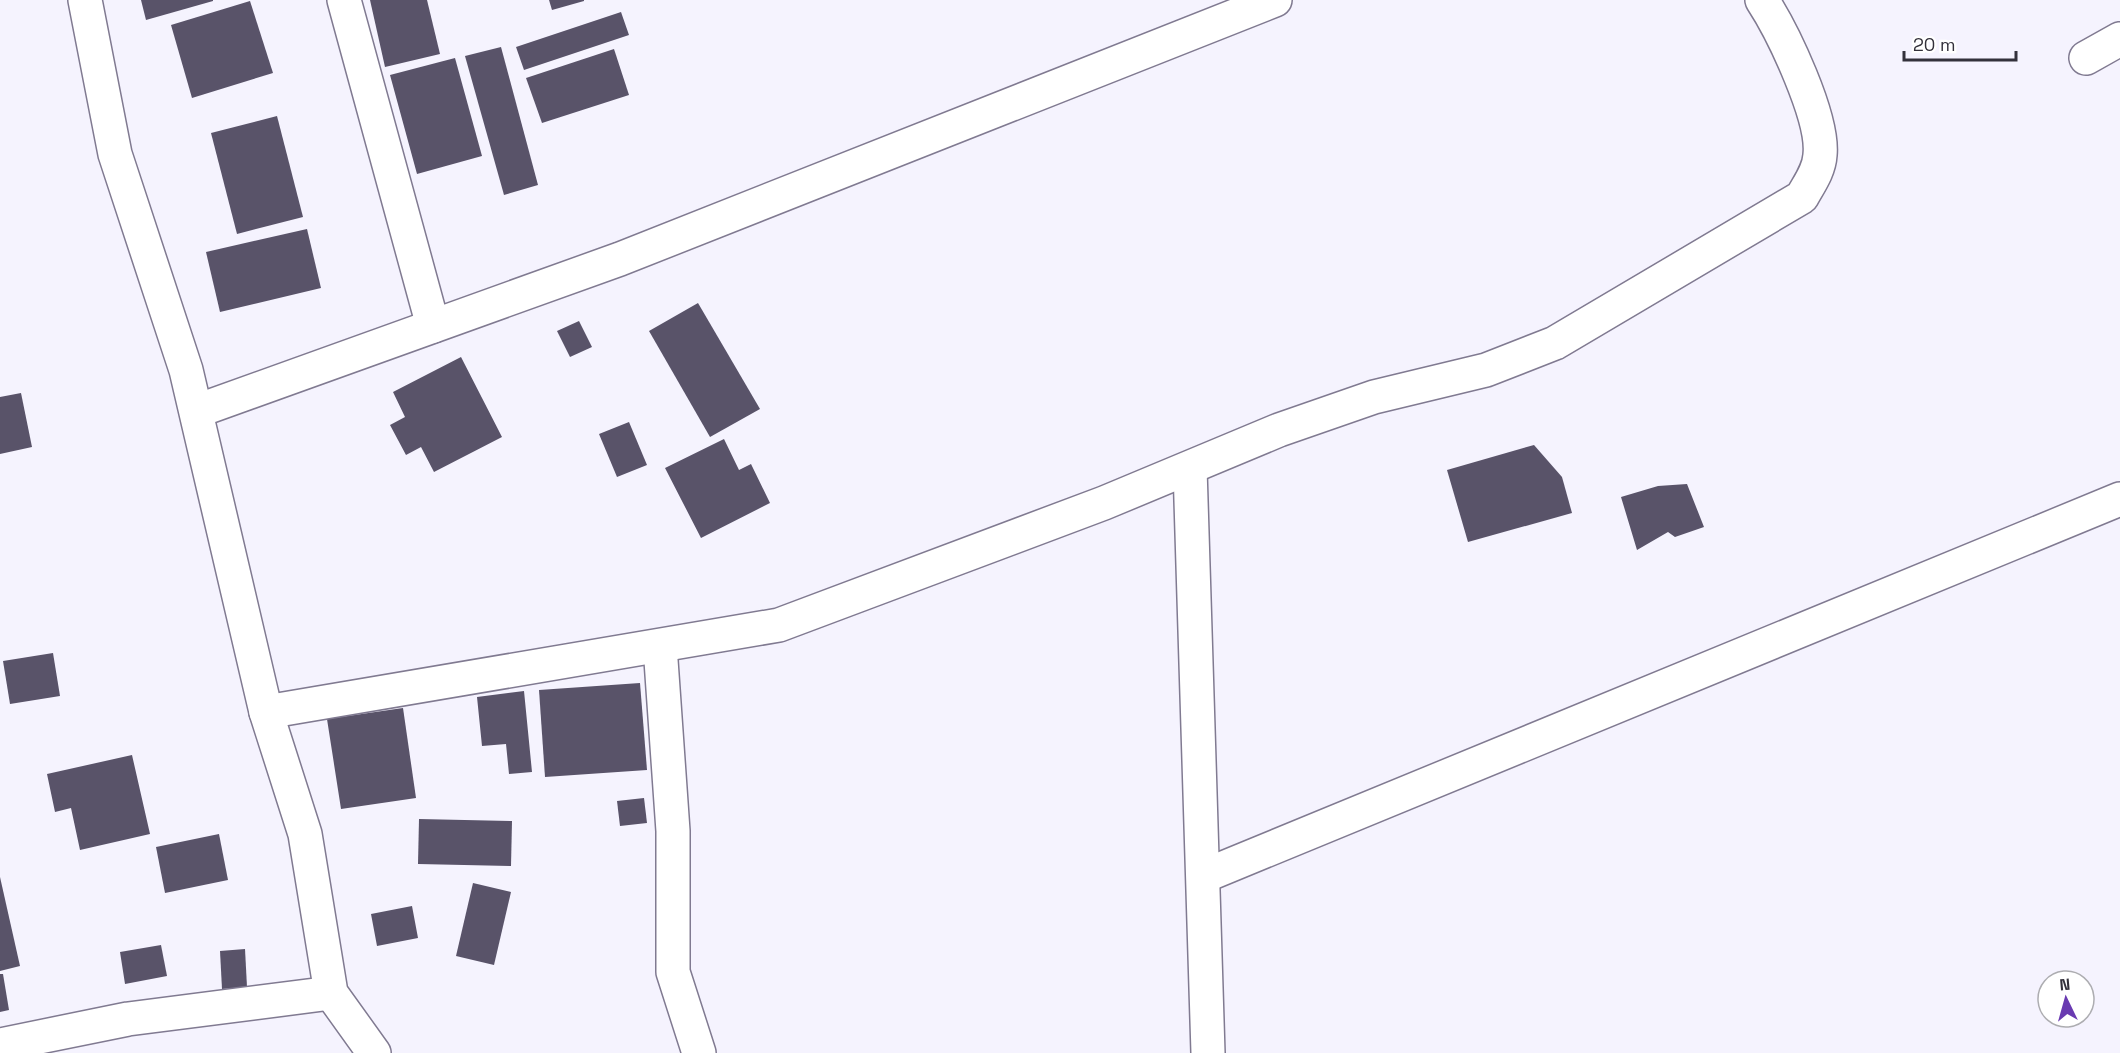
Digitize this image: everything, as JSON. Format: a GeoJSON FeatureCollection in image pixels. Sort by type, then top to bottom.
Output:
{"type":"FeatureCollection","features":[{"type":"Feature","properties":{"kind":"street"},"geometry":{"type":"LineString","coordinates":[[85,0],[115,154],[197,411],[266,712],[306,834],[331,993],[374,1053]]}},
{"type":"Feature","properties":{"kind":"street"},"geometry":{"type":"LineString","coordinates":[[344,0],[433,327]]}},
{"type":"Feature","properties":{"kind":"street"},"geometry":{"type":"LineString","coordinates":[[197,411],[620,258],[1275,0]]}},
{"type":"Feature","properties":{"kind":"street"},"geometry":{"type":"LineString","coordinates":[[266,712],[779,624],[1104,503],[1278,430],[1374,397],[1486,370],[1556,343],[1802,197],[1815,174],[1821,154],[1816,123],[1795,64],[1762,0]]}},
{"type":"Feature","properties":{"kind":"street"},"geometry":{"type":"LineString","coordinates":[[2086,57],[2120,39]]}},
{"type":"Feature","properties":{"kind":"street"},"geometry":{"type":"LineString","coordinates":[[1190,468],[1208,1053]]}},
{"type":"Feature","properties":{"kind":"street"},"geometry":{"type":"LineString","coordinates":[[1204,876],[2120,499]]}},
{"type":"Feature","properties":{"kind":"street"},"geometry":{"type":"LineString","coordinates":[[660,646],[673,831],[673,972],[699,1053]]}},
{"type":"Feature","properties":{"kind":"street"},"geometry":{"type":"LineString","coordinates":[[0,1045],[128,1018],[331,993]]}},
{"type":"Feature","properties":{"kind":"building"},"geometry":{"type":"Polygon","coordinates":[[[141,0],[213,0],[213,1],[146,20],[141,0]]]}},
{"type":"Feature","properties":{"kind":"building"},"geometry":{"type":"Polygon","coordinates":[[[370,0],[427,0],[440,54],[385,67],[370,0]]]}},
{"type":"Feature","properties":{"kind":"building"},"geometry":{"type":"Polygon","coordinates":[[[549,0],[584,0],[584,1],[552,10],[549,0]]]}},
{"type":"Feature","properties":{"kind":"building"},"geometry":{"type":"Polygon","coordinates":[[[250,1],[273,73],[192,98],[171,25],[250,1]]]}},
{"type":"Feature","properties":{"kind":"building"},"geometry":{"type":"Polygon","coordinates":[[[621,12],[629,35],[524,70],[516,47],[621,12]]]}},
{"type":"Feature","properties":{"kind":"building"},"geometry":{"type":"Polygon","coordinates":[[[501,47],[538,185],[504,195],[465,56],[501,47]]]}},
{"type":"Feature","properties":{"kind":"building"},"geometry":{"type":"Polygon","coordinates":[[[614,49],[629,95],[542,123],[526,78],[614,49]]]}},
{"type":"Feature","properties":{"kind":"building"},"geometry":{"type":"Polygon","coordinates":[[[455,58],[482,156],[417,174],[390,75],[455,58]]]}},
{"type":"Feature","properties":{"kind":"building"},"geometry":{"type":"Polygon","coordinates":[[[277,116],[303,217],[237,234],[211,133],[277,116]]]}},
{"type":"Feature","properties":{"kind":"building"},"geometry":{"type":"Polygon","coordinates":[[[307,229],[321,288],[220,312],[206,252],[307,229]]]}},
{"type":"Feature","properties":{"kind":"building"},"geometry":{"type":"Polygon","coordinates":[[[698,303],[760,409],[710,437],[649,331],[698,303]]]}},
{"type":"Feature","properties":{"kind":"building"},"geometry":{"type":"Polygon","coordinates":[[[579,321],[592,347],[570,357],[557,331],[579,321]]]}},
{"type":"Feature","properties":{"kind":"building"},"geometry":{"type":"Polygon","coordinates":[[[461,357],[502,437],[434,472],[421,447],[406,455],[390,425],[405,417],[393,392],[461,357]]]}},
{"type":"Feature","properties":{"kind":"building"},"geometry":{"type":"Polygon","coordinates":[[[21,393],[32,447],[0,454],[0,397],[21,393]]]}},
{"type":"Feature","properties":{"kind":"building"},"geometry":{"type":"Polygon","coordinates":[[[629,422],[647,465],[617,477],[599,434],[629,422]]]}},
{"type":"Feature","properties":{"kind":"building"},"geometry":{"type":"Polygon","coordinates":[[[724,439],[739,470],[751,464],[770,503],[701,538],[665,468],[724,439]]]}},
{"type":"Feature","properties":{"kind":"building"},"geometry":{"type":"Polygon","coordinates":[[[1534,445],[1562,477],[1572,513],[1468,542],[1447,470],[1534,445]]]}},
{"type":"Feature","properties":{"kind":"building"},"geometry":{"type":"Polygon","coordinates":[[[1687,484],[1704,527],[1675,537],[1668,532],[1637,550],[1621,497],[1658,486],[1687,484]]]}},
{"type":"Feature","properties":{"kind":"building"},"geometry":{"type":"Polygon","coordinates":[[[53,653],[60,696],[10,704],[3,661],[53,653]]]}},
{"type":"Feature","properties":{"kind":"building"},"geometry":{"type":"Polygon","coordinates":[[[640,683],[647,770],[545,777],[539,690],[640,683]]]}},
{"type":"Feature","properties":{"kind":"building"},"geometry":{"type":"Polygon","coordinates":[[[524,691],[532,772],[509,774],[506,744],[482,746],[477,697],[524,691]]]}},
{"type":"Feature","properties":{"kind":"building"},"geometry":{"type":"Polygon","coordinates":[[[403,708],[416,798],[341,809],[327,719],[403,708]]]}},
{"type":"Feature","properties":{"kind":"building"},"geometry":{"type":"Polygon","coordinates":[[[132,755],[150,834],[80,850],[71,808],[55,812],[47,774],[132,755]]]}},
{"type":"Feature","properties":{"kind":"building"},"geometry":{"type":"Polygon","coordinates":[[[644,798],[647,823],[620,826],[617,801],[644,798]]]}},
{"type":"Feature","properties":{"kind":"building"},"geometry":{"type":"Polygon","coordinates":[[[419,819],[512,821],[511,866],[418,864],[419,819]]]}},
{"type":"Feature","properties":{"kind":"building"},"geometry":{"type":"Polygon","coordinates":[[[219,834],[228,880],[165,893],[156,847],[219,834]]]}},
{"type":"Feature","properties":{"kind":"building"},"geometry":{"type":"Polygon","coordinates":[[[0,877],[20,966],[0,971],[0,877]]]}},
{"type":"Feature","properties":{"kind":"building"},"geometry":{"type":"Polygon","coordinates":[[[473,883],[511,892],[494,965],[456,956],[473,883]]]}},
{"type":"Feature","properties":{"kind":"building"},"geometry":{"type":"Polygon","coordinates":[[[412,906],[418,938],[377,946],[371,914],[412,906]]]}},
{"type":"Feature","properties":{"kind":"building"},"geometry":{"type":"Polygon","coordinates":[[[161,945],[167,976],[125,984],[120,952],[161,945]]]}},
{"type":"Feature","properties":{"kind":"building"},"geometry":{"type":"Polygon","coordinates":[[[245,949],[247,987],[222,989],[220,951],[245,949]]]}},
{"type":"Feature","properties":{"kind":"building"},"geometry":{"type":"Polygon","coordinates":[[[0,974],[3,974],[9,1010],[0,1012],[0,974]]]}}]}
